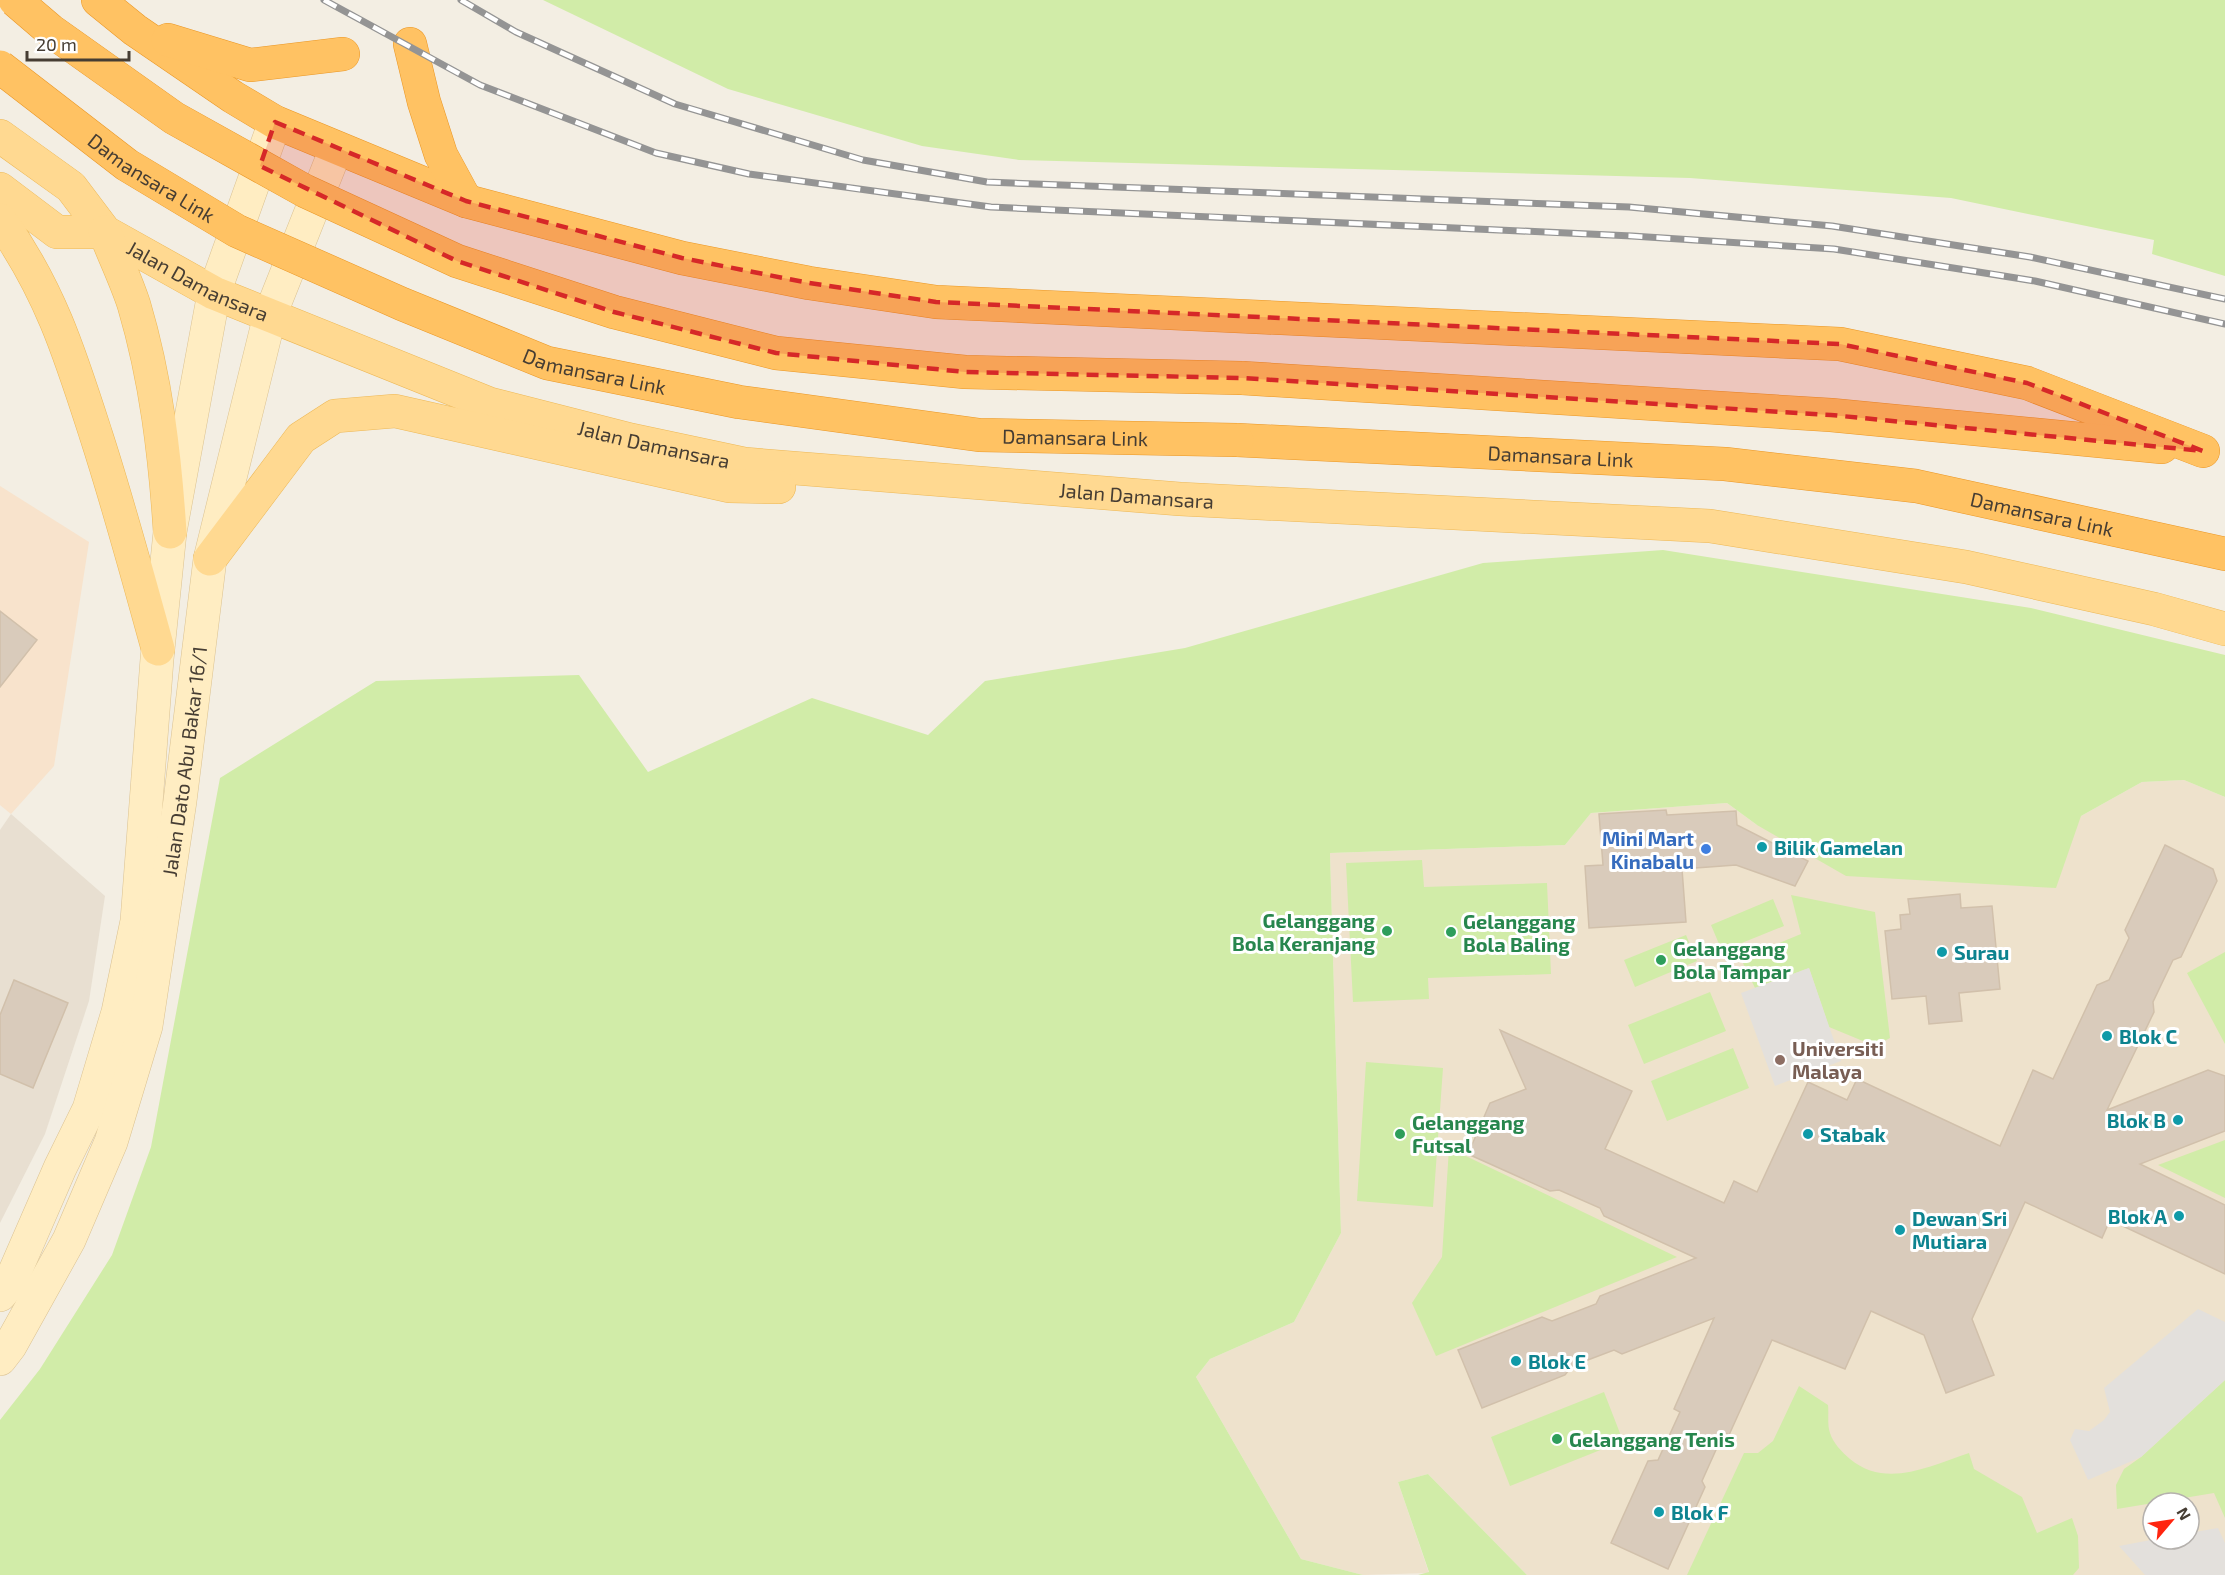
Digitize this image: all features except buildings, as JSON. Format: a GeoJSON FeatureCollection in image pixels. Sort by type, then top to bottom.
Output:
{"type":"FeatureCollection","features":[{"type":"Feature","properties":{"kind":"highway"},"geometry":{"type":"LineString","coordinates":[[15,0],[50,30],[174,118],[305,191],[457,261],[614,312],[776,353],[965,372],[1242,378],[1831,414],[2214,454]]}},
{"type":"Feature","properties":{"kind":"highway"},"geometry":{"type":"LineString","coordinates":[[98,0],[135,30],[233,97],[275,122],[336,149],[466,201],[682,258],[808,283],[936,302],[1840,344],[2027,383],[2214,454]]}},
{"type":"Feature","properties":{"kind":"highway"},"geometry":{"type":"LineString","coordinates":[[135,30],[250,65],[343,54]]}},
{"type":"Feature","properties":{"kind":"highway"},"geometry":{"type":"LineString","coordinates":[[410,44],[424,102],[441,156],[466,201]]}},
{"type":"Feature","properties":{"kind":"highway","name":"Damansara Link"},"geometry":{"type":"LineString","coordinates":[[0,67],[127,165],[237,231],[402,304],[547,363],[739,402],[979,435],[1237,440],[1725,464],[1892,483],[2074,519],[2225,554]]}},
{"type":"Feature","properties":{"kind":"main road","name":"Jalan Dato Abu Bakar 16/1"},"geometry":{"type":"LineString","coordinates":[[0,1295],[10,1283],[89,1109],[118,1012],[137,921],[158,649],[170,532],[214,293],[275,122]]}},
{"type":"Feature","properties":{"kind":"main road","name":"Jalan Damansara"},"geometry":{"type":"LineString","coordinates":[[0,136],[71,188],[105,232],[214,293],[489,404],[631,440],[744,464],[1180,499],[1710,526],[1966,567],[2154,609],[2225,629]]}},
{"type":"Feature","properties":{"kind":"main road","name":"Jalan Dato Abu Bakar 16/1"},"geometry":{"type":"LineString","coordinates":[[0,1359],[10,1346],[69,1240],[111,1142],[146,1026],[180,801],[210,559],[270,315],[336,149]]}},
{"type":"Feature","properties":{"kind":"main road"},"geometry":{"type":"LineString","coordinates":[[0,189],[57,232],[105,232],[133,304],[151,376],[165,454],[170,532]]}},
{"type":"Feature","properties":{"kind":"main road"},"geometry":{"type":"LineString","coordinates":[[0,220],[26,256],[65,338],[122,518],[158,649]]}},
{"type":"Feature","properties":{"kind":"main road"},"geometry":{"type":"LineString","coordinates":[[210,559],[301,438],[335,416],[394,411],[729,486],[1180,499]]}},
{"type":"Feature","properties":{"kind":"highlighted area"},"geometry":{"type":"Polygon","coordinates":[[[275,122],[466,201],[682,258],[809,283],[936,302],[1840,344],[2027,383],[2203,451],[1831,415],[1242,378],[965,372],[776,353],[614,312],[457,261],[260,166],[275,122]]]}},
{"type":"Feature","properties":{"kind":"shaded area"},"geometry":{"type":"Polygon","coordinates":[[[0,486],[89,542],[54,766],[11,814],[0,805],[0,486]]]}},
{"type":"Feature","properties":{"kind":"shaded area","name":"Universiti Malaya"},"geometry":{"type":"Polygon","coordinates":[[[2184,780],[2225,797],[2225,1575],[1527,1575],[1428,1474],[1398,1482],[1429,1573],[1363,1575],[1301,1559],[1196,1377],[1210,1359],[1294,1322],[1341,1233],[1330,853],[1565,845],[1591,813],[1727,803],[1757,825],[2081,816],[2142,782],[2184,780]]]}},
{"type":"Feature","properties":{"kind":"shaded area"},"geometry":{"type":"Polygon","coordinates":[[[11,814],[105,896],[89,1001],[45,1134],[0,1223],[0,830],[11,814]]]}},
{"type":"Feature","properties":{"kind":"shaded area"},"geometry":{"type":"Polygon","coordinates":[[[1809,968],[1841,1061],[1775,1086],[1741,993],[1809,968]]]}},
{"type":"Feature","properties":{"kind":"shaded area"},"geometry":{"type":"Polygon","coordinates":[[[2198,1309],[2225,1322],[2225,1380],[2141,1457],[2088,1480],[2070,1440],[2075,1429],[2089,1431],[2104,1420],[2110,1412],[2104,1388],[2198,1309]]]}},
{"type":"Feature","properties":{"kind":"shaded area"},"geometry":{"type":"Polygon","coordinates":[[[2218,1528],[2225,1543],[2225,1575],[2145,1575],[2119,1546],[2141,1542],[2141,1551],[2201,1551],[2201,1531],[2218,1528]]]}},
{"type":"Feature","properties":{"kind":"green space"},"geometry":{"type":"Polygon","coordinates":[[[543,0],[2225,0],[2225,276],[2152,254],[2154,240],[1951,198],[1690,178],[1019,160],[922,146],[728,89],[543,0]]]}},
{"type":"Feature","properties":{"kind":"green space"},"geometry":{"type":"Polygon","coordinates":[[[1663,550],[2031,608],[2225,655],[2225,797],[2184,780],[2142,782],[2081,816],[2056,888],[1846,876],[1757,825],[1727,803],[1591,813],[1565,845],[1330,853],[1341,1233],[1294,1322],[1210,1359],[1196,1377],[1301,1559],[1363,1575],[0,1575],[0,1420],[40,1369],[112,1255],[151,1147],[220,778],[376,681],[579,675],[648,772],[812,698],[928,735],[985,681],[1185,648],[1483,563],[1663,550]]]}},
{"type":"Feature","properties":{"kind":"green space","name":"Gelanggang Bola Baling"},"geometry":{"type":"Polygon","coordinates":[[[1422,860],[1424,887],[1547,883],[1551,974],[1428,978],[1429,999],[1353,1002],[1346,863],[1422,860]]]}},
{"type":"Feature","properties":{"kind":"green space"},"geometry":{"type":"Polygon","coordinates":[[[1791,895],[1875,912],[1890,1038],[1875,1046],[1829,1027],[1809,968],[1755,988],[1741,959],[1801,934],[1791,895]]]}},
{"type":"Feature","properties":{"kind":"green space","name":"Gelanggang Bola Tampar"},"geometry":{"type":"Polygon","coordinates":[[[1773,899],[1784,926],[1722,951],[1711,925],[1773,899]]]}},
{"type":"Feature","properties":{"kind":"green space","name":"Gelanggang Bola Tampar"},"geometry":{"type":"Polygon","coordinates":[[[1686,935],[1697,961],[1635,987],[1624,960],[1686,935]]]}},
{"type":"Feature","properties":{"kind":"green space"},"geometry":{"type":"Polygon","coordinates":[[[2225,952],[2225,1044],[2187,973],[2225,952]]]}},
{"type":"Feature","properties":{"kind":"green space"},"geometry":{"type":"Polygon","coordinates":[[[1710,992],[1726,1031],[1644,1064],[1628,1025],[1710,992]]]}},
{"type":"Feature","properties":{"kind":"green space"},"geometry":{"type":"Polygon","coordinates":[[[1733,1048],[1749,1088],[1667,1121],[1651,1081],[1733,1048]]]}},
{"type":"Feature","properties":{"kind":"green space","name":"Gelanggang Futsal"},"geometry":{"type":"Polygon","coordinates":[[[1366,1062],[1443,1068],[1433,1207],[1357,1201],[1366,1062]]]}},
{"type":"Feature","properties":{"kind":"green space"},"geometry":{"type":"Polygon","coordinates":[[[2225,1140],[2225,1198],[2158,1165],[2225,1140]]]}},
{"type":"Feature","properties":{"kind":"green space"},"geometry":{"type":"Polygon","coordinates":[[[1449,1148],[1677,1257],[1436,1356],[1412,1303],[1442,1257],[1449,1148]]]}},
{"type":"Feature","properties":{"kind":"green space"},"geometry":{"type":"Polygon","coordinates":[[[2225,1380],[2225,1518],[2214,1493],[2201,1495],[2201,1491],[2141,1491],[2141,1505],[2117,1509],[2116,1485],[2124,1469],[2141,1457],[2225,1380]]]}},
{"type":"Feature","properties":{"kind":"green space"},"geometry":{"type":"Polygon","coordinates":[[[1799,1386],[1828,1405],[1830,1433],[1833,1440],[1850,1459],[1864,1468],[1878,1473],[1908,1472],[1924,1469],[1969,1453],[1974,1469],[2022,1497],[2037,1533],[2072,1518],[2078,1536],[2079,1568],[2073,1575],[1687,1575],[1744,1453],[1758,1453],[1773,1441],[1799,1386]]]}},
{"type":"Feature","properties":{"kind":"green space","name":"Gelanggang Tenis"},"geometry":{"type":"Polygon","coordinates":[[[1604,1392],[1623,1441],[1510,1486],[1491,1437],[1604,1392]]]}},
{"type":"Feature","properties":{"kind":"green space"},"geometry":{"type":"Polygon","coordinates":[[[1428,1474],[1527,1575],[1418,1575],[1429,1572],[1398,1482],[1428,1474]]]}},
{"type":"Feature","properties":{"kind":"railway"},"geometry":{"type":"LineString","coordinates":[[324,0],[480,85],[656,153],[749,174],[991,207],[1632,236],[1834,249],[2035,281],[2225,324]]}},
{"type":"Feature","properties":{"kind":"railway"},"geometry":{"type":"LineString","coordinates":[[461,0],[516,32],[675,104],[863,160],[987,182],[1629,207],[1832,226],[2030,257],[2225,299]]}},
{"type":"Feature","properties":{"kind":"place","name":"Bilik Gamelan"},"geometry":{"type":"Point","coordinates":[1762,847]}},
{"type":"Feature","properties":{"kind":"place","name":"Mini Mart Kinabalu"},"geometry":{"type":"Point","coordinates":[1706,849]}},
{"type":"Feature","properties":{"kind":"place","name":"Gelanggang Bola Keranjang"},"geometry":{"type":"Point","coordinates":[1387,931]}},
{"type":"Feature","properties":{"kind":"place","name":"Gelanggang Bola Baling"},"geometry":{"type":"Point","coordinates":[1451,932]}},
{"type":"Feature","properties":{"kind":"place","name":"Surau"},"geometry":{"type":"Point","coordinates":[1942,952]}},
{"type":"Feature","properties":{"kind":"place","name":"Gelanggang Bola Tampar"},"geometry":{"type":"Point","coordinates":[1661,960]}},
{"type":"Feature","properties":{"kind":"place","name":"Blok C"},"geometry":{"type":"Point","coordinates":[2107,1036]}},
{"type":"Feature","properties":{"kind":"place","name":"Universiti Malaya"},"geometry":{"type":"Point","coordinates":[1780,1060]}},
{"type":"Feature","properties":{"kind":"place","name":"Blok B"},"geometry":{"type":"Point","coordinates":[2178,1120]}},
{"type":"Feature","properties":{"kind":"place","name":"Gelanggang Futsal"},"geometry":{"type":"Point","coordinates":[1400,1134]}},
{"type":"Feature","properties":{"kind":"place","name":"Stabak"},"geometry":{"type":"Point","coordinates":[1808,1134]}},
{"type":"Feature","properties":{"kind":"place","name":"Blok A"},"geometry":{"type":"Point","coordinates":[2179,1216]}},
{"type":"Feature","properties":{"kind":"place","name":"Dewan Sri Mutiara"},"geometry":{"type":"Point","coordinates":[1900,1230]}},
{"type":"Feature","properties":{"kind":"place","name":"Blok E"},"geometry":{"type":"Point","coordinates":[1516,1361]}},
{"type":"Feature","properties":{"kind":"place","name":"Gelanggang Tenis"},"geometry":{"type":"Point","coordinates":[1557,1439]}},
{"type":"Feature","properties":{"kind":"place","name":"Blok F"},"geometry":{"type":"Point","coordinates":[1659,1512]}}]}
